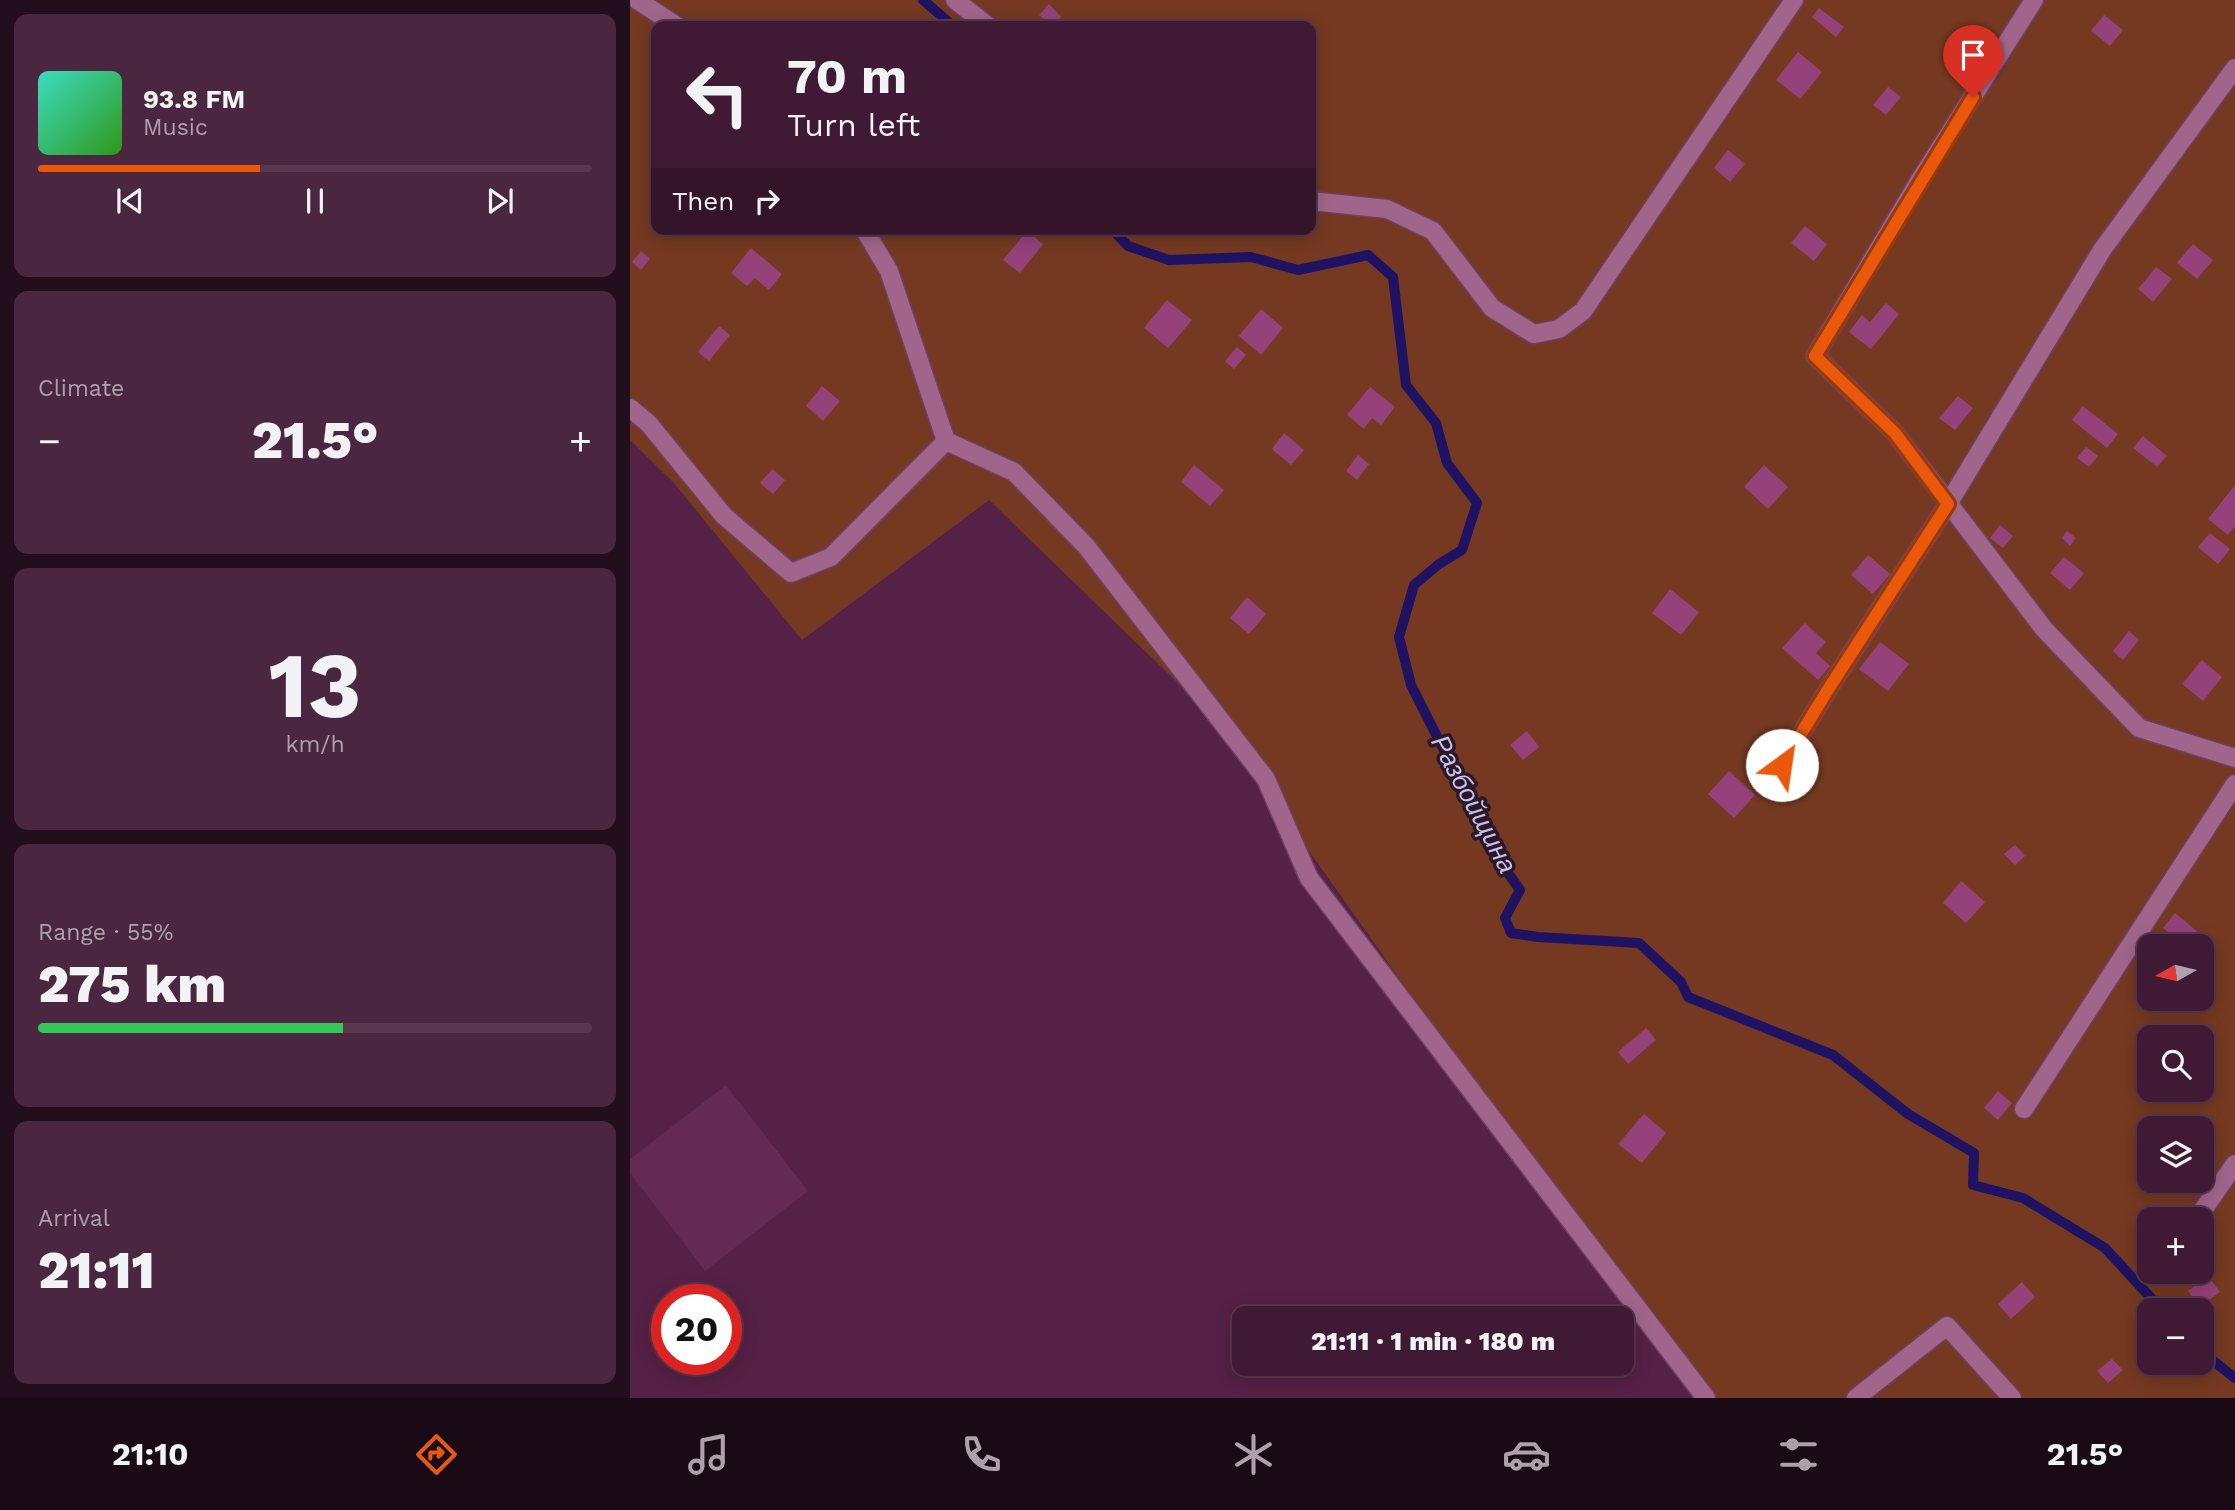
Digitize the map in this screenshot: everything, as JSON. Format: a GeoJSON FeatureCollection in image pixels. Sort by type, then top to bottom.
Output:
{"type":"FeatureCollection","features":[{"type":"Feature","properties":{"kind":"lane"},"geometry":{"type":"LineString","coordinates":[[637,0],[669,21]]}},
{"type":"Feature","properties":{"kind":"lane"},"geometry":{"type":"LineString","coordinates":[[955,0],[982,21]]}},
{"type":"Feature","properties":{"kind":"lane"},"geometry":{"type":"LineString","coordinates":[[1316,202],[1387,209],[1433,231],[1493,308],[1534,334],[1559,329],[1583,311],[1794,0]]}},
{"type":"Feature","properties":{"kind":"lane"},"geometry":{"type":"LineString","coordinates":[[2034,0],[1815,356],[1895,433],[2044,629],[2139,728],[2235,758]]}},
{"type":"Feature","properties":{"kind":"lane"},"geometry":{"type":"LineString","coordinates":[[1782,765],[1948,504],[2102,250],[2235,68]]}},
{"type":"Feature","properties":{"kind":"lane"},"geometry":{"type":"LineString","coordinates":[[868,235],[889,271],[946,441],[1014,472],[1086,546],[1266,779],[1309,878],[1706,1398]]}},
{"type":"Feature","properties":{"kind":"lane"},"geometry":{"type":"LineString","coordinates":[[630,408],[649,424],[724,516],[791,573],[831,557],[946,441]]}},
{"type":"Feature","properties":{"kind":"lane"},"geometry":{"type":"LineString","coordinates":[[2024,1110],[2200,834],[2235,784]]}},
{"type":"Feature","properties":{"kind":"lane"},"geometry":{"type":"LineString","coordinates":[[2205,1207],[2235,1164]]}},
{"type":"Feature","properties":{"kind":"lane"},"geometry":{"type":"LineString","coordinates":[[1856,1398],[1947,1326],[2012,1398]]}},
{"type":"Feature","properties":{"kind":"shaded area"},"geometry":{"type":"Polygon","coordinates":[[[630,0],[2235,0],[2235,1398],[1697,1398],[1216,720],[989,500],[802,640],[674,483],[630,440],[630,0]]]}},
{"type":"Feature","properties":{"kind":"shaded area"},"geometry":{"type":"Polygon","coordinates":[[[726,1085],[808,1191],[705,1271],[630,1173],[630,1159],[726,1085]]]}},
{"type":"Feature","properties":{"kind":"building"},"geometry":{"type":"Polygon","coordinates":[[[1049,4],[1061,17],[1057,21],[1046,21],[1039,15],[1049,4]]]}},
{"type":"Feature","properties":{"kind":"building"},"geometry":{"type":"Polygon","coordinates":[[[1819,8],[1844,27],[1836,37],[1812,17],[1819,8]]]}},
{"type":"Feature","properties":{"kind":"building"},"geometry":{"type":"Polygon","coordinates":[[[2104,15],[2123,30],[2110,46],[2091,31],[2104,15]]]}},
{"type":"Feature","properties":{"kind":"building"},"geometry":{"type":"Polygon","coordinates":[[[1798,52],[1822,72],[1800,99],[1776,80],[1798,52]]]}},
{"type":"Feature","properties":{"kind":"building"},"geometry":{"type":"Polygon","coordinates":[[[1888,87],[1901,97],[1886,115],[1873,105],[1888,87]]]}},
{"type":"Feature","properties":{"kind":"building"},"geometry":{"type":"Polygon","coordinates":[[[1728,150],[1745,164],[1730,182],[1714,168],[1728,150]]]}},
{"type":"Feature","properties":{"kind":"building"},"geometry":{"type":"Polygon","coordinates":[[[1805,226],[1827,244],[1814,261],[1791,243],[1805,226]]]}},
{"type":"Feature","properties":{"kind":"building"},"geometry":{"type":"Polygon","coordinates":[[[1024,235],[1032,235],[1043,244],[1020,273],[1003,260],[1024,235]]]}},
{"type":"Feature","properties":{"kind":"building"},"geometry":{"type":"Polygon","coordinates":[[[2193,244],[2213,260],[2197,279],[2177,263],[2193,244]]]}},
{"type":"Feature","properties":{"kind":"building"},"geometry":{"type":"Polygon","coordinates":[[[751,248],[782,274],[769,290],[755,278],[747,286],[731,273],[751,248]]]}},
{"type":"Feature","properties":{"kind":"building"},"geometry":{"type":"Polygon","coordinates":[[[641,251],[650,259],[641,270],[632,262],[641,251]]]}},
{"type":"Feature","properties":{"kind":"building"},"geometry":{"type":"Polygon","coordinates":[[[2156,267],[2172,279],[2153,302],[2138,289],[2156,267]]]}},
{"type":"Feature","properties":{"kind":"building"},"geometry":{"type":"Polygon","coordinates":[[[1167,300],[1192,320],[1168,348],[1144,328],[1167,300]]]}},
{"type":"Feature","properties":{"kind":"building"},"geometry":{"type":"Polygon","coordinates":[[[1886,303],[1899,314],[1871,349],[1849,332],[1862,315],[1870,322],[1886,303]]]}},
{"type":"Feature","properties":{"kind":"building"},"geometry":{"type":"Polygon","coordinates":[[[1261,309],[1283,328],[1261,355],[1239,336],[1261,309]]]}},
{"type":"Feature","properties":{"kind":"building"},"geometry":{"type":"Polygon","coordinates":[[[719,326],[730,335],[709,361],[698,352],[719,326]]]}},
{"type":"Feature","properties":{"kind":"building"},"geometry":{"type":"Polygon","coordinates":[[[1237,347],[1246,355],[1234,369],[1225,361],[1237,347]]]}},
{"type":"Feature","properties":{"kind":"building"},"geometry":{"type":"Polygon","coordinates":[[[822,386],[840,401],[823,421],[806,406],[822,386]]]}},
{"type":"Feature","properties":{"kind":"building"},"geometry":{"type":"Polygon","coordinates":[[[1370,387],[1395,407],[1381,425],[1372,418],[1364,429],[1347,415],[1370,387]]]}},
{"type":"Feature","properties":{"kind":"building"},"geometry":{"type":"Polygon","coordinates":[[[1958,396],[1973,408],[1955,430],[1939,418],[1958,396]]]}},
{"type":"Feature","properties":{"kind":"building"},"geometry":{"type":"Polygon","coordinates":[[[2083,406],[2118,434],[2107,448],[2072,420],[2083,406]]]}},
{"type":"Feature","properties":{"kind":"building"},"geometry":{"type":"Polygon","coordinates":[[[1284,433],[1304,450],[1291,465],[1272,449],[1284,433]]]}},
{"type":"Feature","properties":{"kind":"building"},"geometry":{"type":"Polygon","coordinates":[[[2143,436],[2167,456],[2157,467],[2133,448],[2143,436]]]}},
{"type":"Feature","properties":{"kind":"building"},"geometry":{"type":"Polygon","coordinates":[[[2086,447],[2098,456],[2089,467],[2077,458],[2086,447]]]}},
{"type":"Feature","properties":{"kind":"building"},"geometry":{"type":"Polygon","coordinates":[[[1358,455],[1369,464],[1357,480],[1346,471],[1358,455]]]}},
{"type":"Feature","properties":{"kind":"building"},"geometry":{"type":"Polygon","coordinates":[[[1194,465],[1224,490],[1210,506],[1181,482],[1194,465]]]}},
{"type":"Feature","properties":{"kind":"building"},"geometry":{"type":"Polygon","coordinates":[[[1764,465],[1788,487],[1768,509],[1744,487],[1764,465]]]}},
{"type":"Feature","properties":{"kind":"building"},"geometry":{"type":"Polygon","coordinates":[[[772,469],[785,480],[773,494],[760,483],[772,469]]]}},
{"type":"Feature","properties":{"kind":"building"},"geometry":{"type":"Polygon","coordinates":[[[2235,485],[2235,526],[2228,535],[2208,519],[2235,485]]]}},
{"type":"Feature","properties":{"kind":"building"},"geometry":{"type":"Polygon","coordinates":[[[2000,525],[2013,536],[2003,548],[1990,538],[2000,525]]]}},
{"type":"Feature","properties":{"kind":"building"},"geometry":{"type":"Polygon","coordinates":[[[2067,531],[2076,538],[2070,546],[2062,538],[2067,531]]]}},
{"type":"Feature","properties":{"kind":"building"},"geometry":{"type":"Polygon","coordinates":[[[2210,533],[2230,549],[2218,564],[2198,547],[2210,533]]]}},
{"type":"Feature","properties":{"kind":"building"},"geometry":{"type":"Polygon","coordinates":[[[1868,555],[1890,574],[1873,594],[1851,575],[1868,555]]]}},
{"type":"Feature","properties":{"kind":"building"},"geometry":{"type":"Polygon","coordinates":[[[2064,557],[2084,573],[2070,590],[2050,573],[2064,557]]]}},
{"type":"Feature","properties":{"kind":"building"},"geometry":{"type":"Polygon","coordinates":[[[1670,589],[1699,612],[1681,635],[1652,613],[1670,589]]]}},
{"type":"Feature","properties":{"kind":"building"},"geometry":{"type":"Polygon","coordinates":[[[1247,597],[1266,614],[1249,634],[1230,618],[1247,597]]]}},
{"type":"Feature","properties":{"kind":"building"},"geometry":{"type":"Polygon","coordinates":[[[1805,623],[1826,642],[1816,653],[1830,666],[1818,680],[1782,648],[1805,623]]]}},
{"type":"Feature","properties":{"kind":"building"},"geometry":{"type":"Polygon","coordinates":[[[2129,631],[2139,640],[2123,660],[2113,651],[2129,631]]]}},
{"type":"Feature","properties":{"kind":"building"},"geometry":{"type":"Polygon","coordinates":[[[1880,642],[1909,664],[1888,691],[1859,669],[1880,642]]]}},
{"type":"Feature","properties":{"kind":"building"},"geometry":{"type":"Polygon","coordinates":[[[2202,660],[2222,677],[2203,701],[2182,684],[2202,660]]]}},
{"type":"Feature","properties":{"kind":"building"},"geometry":{"type":"Polygon","coordinates":[[[1527,731],[1539,747],[1523,760],[1510,745],[1527,731]]]}},
{"type":"Feature","properties":{"kind":"building"},"geometry":{"type":"Polygon","coordinates":[[[1766,745],[1780,753],[1771,770],[1756,762],[1766,745]]]}},
{"type":"Feature","properties":{"kind":"building"},"geometry":{"type":"Polygon","coordinates":[[[1729,771],[1755,795],[1734,818],[1708,794],[1729,771]]]}},
{"type":"Feature","properties":{"kind":"building"},"geometry":{"type":"Polygon","coordinates":[[[2015,845],[2025,856],[2015,865],[2004,854],[2015,845]]]}},
{"type":"Feature","properties":{"kind":"building"},"geometry":{"type":"Polygon","coordinates":[[[1961,881],[1985,902],[1966,923],[1943,903],[1961,881]]]}},
{"type":"Feature","properties":{"kind":"building"},"geometry":{"type":"Polygon","coordinates":[[[2175,913],[2199,933],[2171,934],[2163,928],[2175,913]]]}},
{"type":"Feature","properties":{"kind":"building"},"geometry":{"type":"Polygon","coordinates":[[[1646,1028],[1656,1040],[1628,1064],[1618,1052],[1646,1028]]]}},
{"type":"Feature","properties":{"kind":"building"},"geometry":{"type":"Polygon","coordinates":[[[1998,1091],[2012,1103],[1998,1120],[1984,1108],[1998,1091]]]}},
{"type":"Feature","properties":{"kind":"building"},"geometry":{"type":"Polygon","coordinates":[[[1644,1114],[1666,1133],[1642,1163],[1618,1144],[1644,1114]]]}},
{"type":"Feature","properties":{"kind":"building"},"geometry":{"type":"Polygon","coordinates":[[[2022,1282],[2035,1297],[2011,1319],[1998,1304],[2022,1282]]]}},
{"type":"Feature","properties":{"kind":"building"},"geometry":{"type":"Polygon","coordinates":[[[2197,1284],[2214,1284],[2220,1292],[2212,1298],[2193,1298],[2188,1291],[2197,1284]]]}},
{"type":"Feature","properties":{"kind":"building"},"geometry":{"type":"Polygon","coordinates":[[[2112,1359],[2123,1370],[2108,1383],[2097,1371],[2112,1359]]]}},
{"type":"Feature","properties":{"kind":"waterway","name":"Разбойщина"},"geometry":{"type":"LineString","coordinates":[[923,0],[947,21]]}},
{"type":"Feature","properties":{"kind":"waterway","name":"Разбойщина"},"geometry":{"type":"LineString","coordinates":[[1118,235],[1128,246],[1169,260],[1251,257],[1298,270],[1368,255],[1393,277],[1406,385],[1436,423],[1447,463],[1477,503],[1462,550],[1439,564],[1414,585],[1399,637],[1411,685],[1501,863],[1520,890],[1505,918],[1511,933],[1639,943],[1681,982],[1688,997],[1833,1055],[1908,1114],[1974,1153],[1973,1185],[2023,1198],[2105,1248],[2151,1298]]}},
{"type":"Feature","properties":{"kind":"waterway","name":"Разбойщина"},"geometry":{"type":"LineString","coordinates":[[2214,1361],[2235,1378]]}},
{"type":"Feature","properties":{"kind":"route"},"geometry":{"type":"LineString","coordinates":[[1782,765],[1948,504],[1895,433],[1815,356],[1973,97]]}}]}
